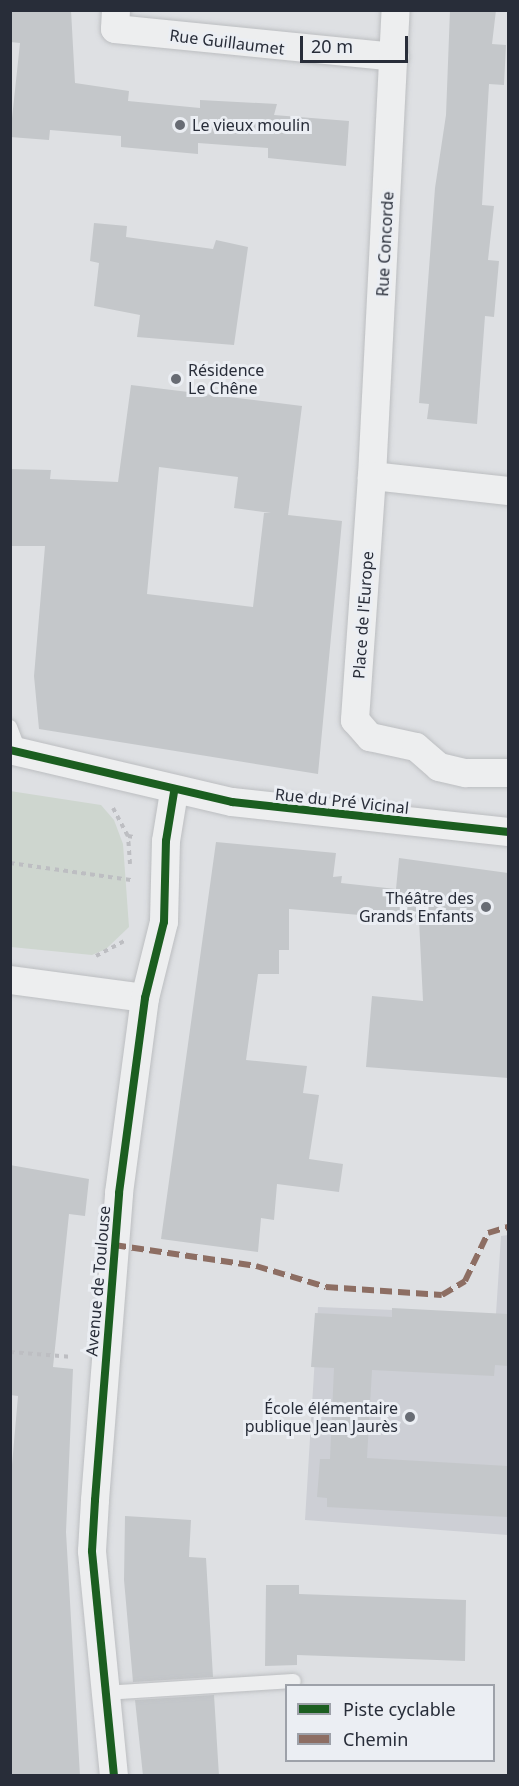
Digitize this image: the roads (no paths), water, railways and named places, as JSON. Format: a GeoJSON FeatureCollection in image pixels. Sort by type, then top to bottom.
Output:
{"type":"FeatureCollection","features":[{"type":"Feature","properties":{"kind":"street","name":"Rue Guillaumet"},"geometry":{"type":"LineString","coordinates":[[116,10],[115,29],[395,57]]}},
{"type":"Feature","properties":{"kind":"street","name":"Rue Concorde"},"geometry":{"type":"LineString","coordinates":[[372,476],[396,10]]}},
{"type":"Feature","properties":{"kind":"street"},"geometry":{"type":"LineString","coordinates":[[372,476],[508,491]]}},
{"type":"Feature","properties":{"kind":"street","name":"Place de l'Europe"},"geometry":{"type":"LineString","coordinates":[[372,476],[356,720],[370,737],[416,747],[439,767],[466,774],[508,773]]}},
{"type":"Feature","properties":{"kind":"street","name":"Rue du Pré Vicinal"},"geometry":{"type":"LineString","coordinates":[[13,743],[174,792],[508,832]]}},
{"type":"Feature","properties":{"kind":"street","name":"Avenue de Toulouse"},"geometry":{"type":"LineString","coordinates":[[114,1776],[103,1693],[92,1551],[104,1357],[119,1193],[145,998],[164,922],[166,841],[174,792]]}},
{"type":"Feature","properties":{"kind":"street"},"geometry":{"type":"LineString","coordinates":[[10,980],[145,998]]}},
{"type":"Feature","properties":{"kind":"lane"},"geometry":{"type":"LineString","coordinates":[[103,1693],[294,1681]]}},
{"type":"Feature","properties":{"kind":"place","name":"Le vieux moulin"},"geometry":{"type":"Point","coordinates":[180,125]}},
{"type":"Feature","properties":{"kind":"place","name":"Résidence Le Chêne"},"geometry":{"type":"Point","coordinates":[176,379]}},
{"type":"Feature","properties":{"kind":"place","name":"Théâtre des Grands Enfants"},"geometry":{"type":"Point","coordinates":[486,907]}},
{"type":"Feature","properties":{"kind":"place","name":"École élémentaire publique Jean Jaurès"},"geometry":{"type":"Point","coordinates":[410,1417]}}]}
